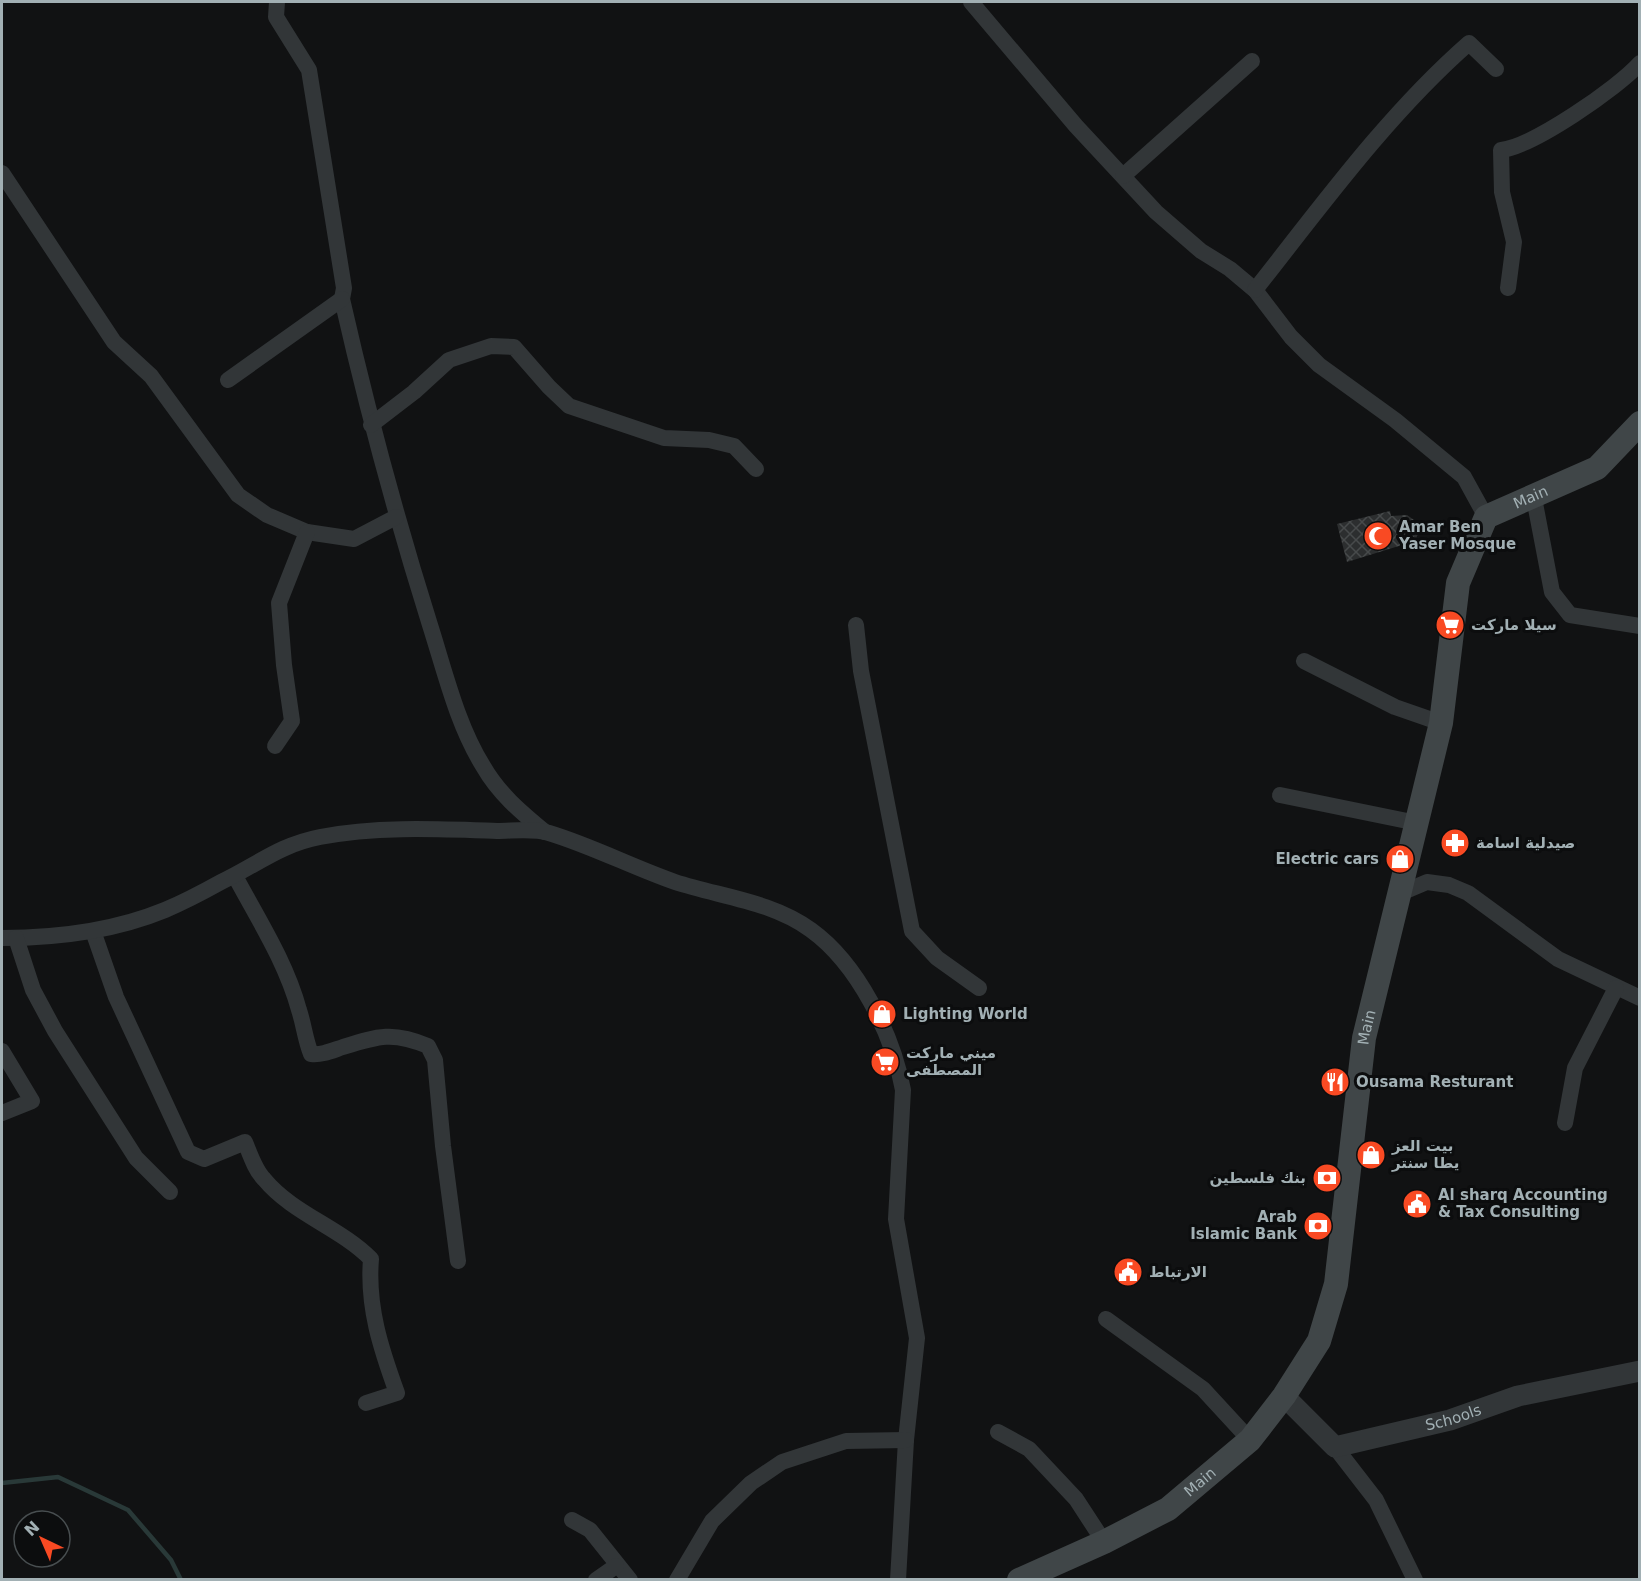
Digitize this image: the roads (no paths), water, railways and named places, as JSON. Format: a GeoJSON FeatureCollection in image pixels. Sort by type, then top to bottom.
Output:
{"type":"FeatureCollection","features":[{"type":"Feature","properties":{"kind":"main road","name":"Main"},"geometry":{"type":"LineString","coordinates":[[1019,1580],[1104,1542],[1168,1509],[1251,1440],[1284,1396],[1319,1341],[1336,1284],[1364,1038],[1441,723],[1458,583],[1486,517],[1534,498],[1597,468],[1640,423]]}},
{"type":"Feature","properties":{"kind":"street"},"geometry":{"type":"LineString","coordinates":[[277,2],[276,16],[309,70],[344,288],[342,299],[371,425],[396,517],[461,721],[483,766],[509,803],[545,832],[676,882],[753,902],[790,916],[814,932],[841,960],[868,998],[885,1032],[903,1090],[896,1219],[917,1338],[906,1440],[898,1580]]}},
{"type":"Feature","properties":{"kind":"street"},"geometry":{"type":"LineString","coordinates":[[971,2],[1038,82],[1123,176],[1178,232],[1255,290],[1291,337],[1319,365],[1395,420],[1464,477],[1486,517]]}},
{"type":"Feature","properties":{"kind":"street"},"geometry":{"type":"LineString","coordinates":[[1255,290],[1418,92],[1451,59],[1469,43],[1496,69]]}},
{"type":"Feature","properties":{"kind":"street"},"geometry":{"type":"LineString","coordinates":[[1123,176],[1252,61]]}},
{"type":"Feature","properties":{"kind":"street"},"geometry":{"type":"LineString","coordinates":[[1508,288],[1514,242],[1502,192],[1501,150],[1514,148],[1546,131],[1627,77],[1640,63]]}},
{"type":"Feature","properties":{"kind":"street"},"geometry":{"type":"LineString","coordinates":[[2,173],[114,342],[151,376],[238,495],[267,515],[307,532],[354,540],[396,517]]}},
{"type":"Feature","properties":{"kind":"street"},"geometry":{"type":"LineString","coordinates":[[228,380],[342,299]]}},
{"type":"Feature","properties":{"kind":"street"},"geometry":{"type":"LineString","coordinates":[[371,425],[414,392],[449,360],[491,346],[514,347],[569,406],[664,438],[709,440],[734,446],[756,469]]}},
{"type":"Feature","properties":{"kind":"street"},"geometry":{"type":"LineString","coordinates":[[1534,498],[1552,592],[1570,615],[1640,626]]}},
{"type":"Feature","properties":{"kind":"street"},"geometry":{"type":"LineString","coordinates":[[275,746],[292,721],[284,665],[279,603],[307,532]]}},
{"type":"Feature","properties":{"kind":"street"},"geometry":{"type":"LineString","coordinates":[[1570,615],[1637,618],[1640,614]]}},
{"type":"Feature","properties":{"kind":"street"},"geometry":{"type":"LineString","coordinates":[[856,625],[861,671],[912,931],[937,958],[979,988]]}},
{"type":"Feature","properties":{"kind":"street"},"geometry":{"type":"LineString","coordinates":[[1304,661],[1395,707],[1441,723]]}},
{"type":"Feature","properties":{"kind":"street"},"geometry":{"type":"LineString","coordinates":[[1281,795],[1417,823]]}},
{"type":"Feature","properties":{"kind":"street"},"geometry":{"type":"LineString","coordinates":[[170,1192],[136,1158],[56,1030],[33,990],[9,938],[93,931],[164,910],[235,876],[272,852],[319,837],[373,830],[545,832]]}},
{"type":"Feature","properties":{"kind":"street"},"geometry":{"type":"LineString","coordinates":[[235,876],[275,950],[299,1010],[304,1036],[311,1054],[322,1055],[381,1035],[407,1037],[428,1046],[435,1060],[442,1146],[458,1261]]}},
{"type":"Feature","properties":{"kind":"street"},"geometry":{"type":"LineString","coordinates":[[1401,893],[1427,882],[1449,885],[1468,893],[1558,959],[1640,998]]}},
{"type":"Feature","properties":{"kind":"street"},"geometry":{"type":"LineString","coordinates":[[93,931],[116,997],[188,1152],[204,1159],[245,1142],[263,1179],[306,1215],[355,1243],[371,1259],[369,1281],[376,1332],[397,1393],[366,1403]]}},
{"type":"Feature","properties":{"kind":"street"},"geometry":{"type":"LineString","coordinates":[[1566,1123],[1575,1068],[1617,988]]}},
{"type":"Feature","properties":{"kind":"street"},"geometry":{"type":"LineString","coordinates":[[2,1052],[32,1101],[2,1113]]}},
{"type":"Feature","properties":{"kind":"street"},"geometry":{"type":"LineString","coordinates":[[1106,1319],[1203,1389],[1251,1440]]}},
{"type":"Feature","properties":{"kind":"street","name":"Schools"},"geometry":{"type":"LineString","coordinates":[[1335,1448],[1450,1420],[1518,1396],[1640,1371]]}},
{"type":"Feature","properties":{"kind":"street"},"geometry":{"type":"LineString","coordinates":[[1284,1396],[1335,1448],[1376,1500],[1408,1576]]}},
{"type":"Feature","properties":{"kind":"street"},"geometry":{"type":"LineString","coordinates":[[998,1432],[1029,1449],[1076,1499],[1104,1542]]}},
{"type":"Feature","properties":{"kind":"street"},"geometry":{"type":"LineString","coordinates":[[677,1580],[712,1521],[751,1483],[782,1462],[846,1441],[906,1440]]}},
{"type":"Feature","properties":{"kind":"street"},"geometry":{"type":"LineString","coordinates":[[572,1520],[590,1530],[616,1566],[630,1580]]}},
{"type":"Feature","properties":{"kind":"street"},"geometry":{"type":"LineString","coordinates":[[596,1580],[616,1566]]}},
{"type":"Feature","properties":{"kind":"waterway"},"geometry":{"type":"LineString","coordinates":[[2,1483],[58,1477],[128,1510],[171,1560],[181,1580]]}},
{"type":"Feature","properties":{"kind":"place","name":"Amar Ben Yaser Mosque"},"geometry":{"type":"Point","coordinates":[1378,536]}},
{"type":"Feature","properties":{"kind":"place","name":"سيلا ماركت"},"geometry":{"type":"Point","coordinates":[1450,625]}},
{"type":"Feature","properties":{"kind":"place","name":"صيدلية اسامة"},"geometry":{"type":"Point","coordinates":[1455,843]}},
{"type":"Feature","properties":{"kind":"place","name":"Electric cars"},"geometry":{"type":"Point","coordinates":[1400,859]}},
{"type":"Feature","properties":{"kind":"place","name":"Lighting World"},"geometry":{"type":"Point","coordinates":[882,1014]}},
{"type":"Feature","properties":{"kind":"place","name":"ميني ماركت المصطفى"},"geometry":{"type":"Point","coordinates":[885,1062]}},
{"type":"Feature","properties":{"kind":"place","name":"Ousama Resturant"},"geometry":{"type":"Point","coordinates":[1335,1082]}},
{"type":"Feature","properties":{"kind":"place","name":"بيت العز يطا سنتر"},"geometry":{"type":"Point","coordinates":[1371,1155]}},
{"type":"Feature","properties":{"kind":"place","name":"بنك فلسطين"},"geometry":{"type":"Point","coordinates":[1327,1178]}},
{"type":"Feature","properties":{"kind":"place","name":"Al sharq Accounting & Tax Consulting"},"geometry":{"type":"Point","coordinates":[1417,1204]}},
{"type":"Feature","properties":{"kind":"place","name":"Arab Islamic Bank"},"geometry":{"type":"Point","coordinates":[1318,1226]}},
{"type":"Feature","properties":{"kind":"place","name":"الارتباط"},"geometry":{"type":"Point","coordinates":[1128,1272]}}]}
